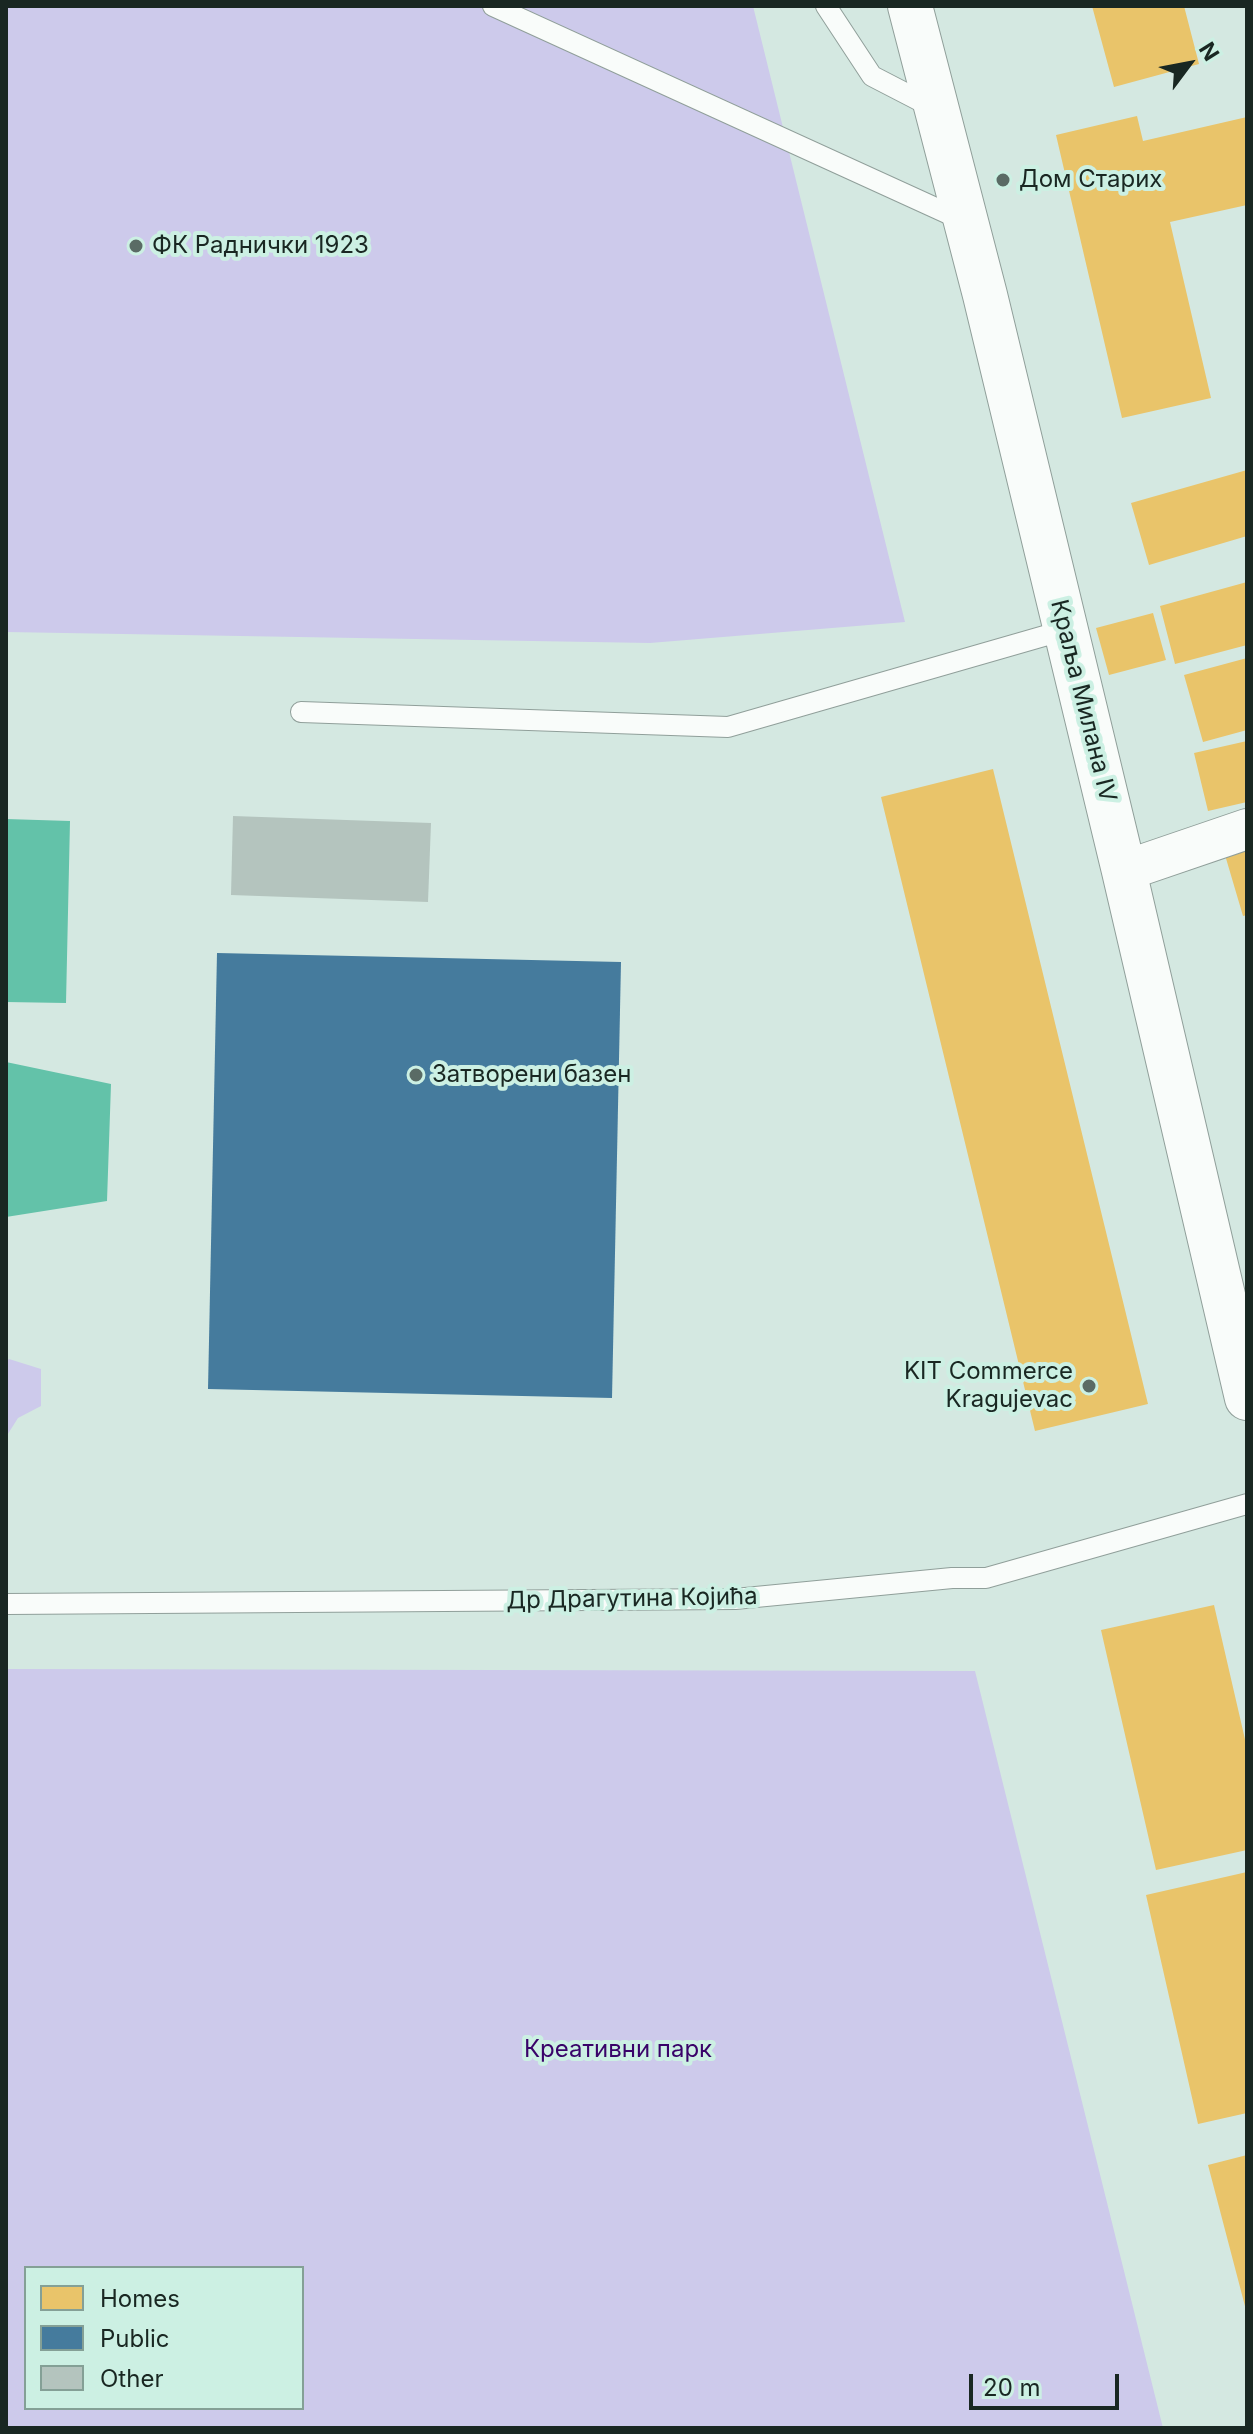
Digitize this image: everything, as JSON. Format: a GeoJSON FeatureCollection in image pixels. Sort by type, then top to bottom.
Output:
{"type":"FeatureCollection","features":[{"type":"Feature","properties":{"kind":"main road","name":"Краља Милана IV"},"geometry":{"type":"LineString","coordinates":[[910,6],[985,295],[1245,1382]]}},
{"type":"Feature","properties":{"kind":"street"},"geometry":{"type":"LineString","coordinates":[[1124,871],[1247,829]]}},
{"type":"Feature","properties":{"kind":"lane"},"geometry":{"type":"LineString","coordinates":[[493,6],[964,221]]}},
{"type":"Feature","properties":{"kind":"lane"},"geometry":{"type":"LineString","coordinates":[[826,6],[872,76],[936,109]]}},
{"type":"Feature","properties":{"kind":"lane"},"geometry":{"type":"LineString","coordinates":[[301,712],[728,727],[1065,630]]}},
{"type":"Feature","properties":{"kind":"lane","name":"Др Драгутина Којића"},"geometry":{"type":"LineString","coordinates":[[6,1604],[735,1599],[952,1578],[986,1578],[1247,1504]]}},
{"type":"Feature","properties":{"kind":"green space"},"geometry":{"type":"Polygon","coordinates":[[[6,6],[753,6],[905,622],[650,643],[6,632],[6,6]]]}},
{"type":"Feature","properties":{"kind":"green space"},"geometry":{"type":"Polygon","coordinates":[[[9,1359],[41,1369],[41,1406],[18,1418],[6,1437],[6,1361],[9,1359]]]}},
{"type":"Feature","properties":{"kind":"green space","name":"Креативни парк"},"geometry":{"type":"Polygon","coordinates":[[[6,1669],[975,1671],[1163,2428],[6,2428],[6,1669]]]}},
{"type":"Feature","properties":{"kind":"shaded area"},"geometry":{"type":"Polygon","coordinates":[[[6,819],[70,821],[66,1003],[6,1002],[6,819]]]}},
{"type":"Feature","properties":{"kind":"shaded area"},"geometry":{"type":"Polygon","coordinates":[[[6,1062],[111,1084],[107,1201],[6,1217],[6,1062]]]}},
{"type":"Feature","properties":{"kind":"building: Homes"},"geometry":{"type":"Polygon","coordinates":[[[1092,6],[1184,6],[1199,64],[1114,87],[1092,6]]]}},
{"type":"Feature","properties":{"kind":"building: Homes"},"geometry":{"type":"Polygon","coordinates":[[[1137,116],[1143,141],[1247,117],[1247,205],[1170,222],[1211,398],[1122,418],[1056,135],[1137,116]]]}},
{"type":"Feature","properties":{"kind":"building: Homes"},"geometry":{"type":"Polygon","coordinates":[[[1247,470],[1247,536],[1149,565],[1131,503],[1247,470]]]}},
{"type":"Feature","properties":{"kind":"building: Homes"},"geometry":{"type":"Polygon","coordinates":[[[1247,582],[1247,645],[1175,664],[1160,606],[1247,582]]]}},
{"type":"Feature","properties":{"kind":"building: Homes"},"geometry":{"type":"Polygon","coordinates":[[[1153,613],[1166,660],[1109,675],[1096,628],[1153,613]]]}},
{"type":"Feature","properties":{"kind":"building: Homes"},"geometry":{"type":"Polygon","coordinates":[[[1247,658],[1247,730],[1203,742],[1184,675],[1247,658]]]}},
{"type":"Feature","properties":{"kind":"building: Homes"},"geometry":{"type":"Polygon","coordinates":[[[1247,741],[1247,802],[1208,811],[1194,753],[1247,741]]]}},
{"type":"Feature","properties":{"kind":"building: Homes"},"geometry":{"type":"Polygon","coordinates":[[[993,769],[1148,1404],[1035,1431],[881,797],[993,769]]]}},
{"type":"Feature","properties":{"kind":"building: Homes"},"geometry":{"type":"Polygon","coordinates":[[[1247,848],[1247,915],[1243,916],[1225,855],[1247,848]]]}},
{"type":"Feature","properties":{"kind":"building: Homes"},"geometry":{"type":"Polygon","coordinates":[[[1214,1605],[1247,1748],[1247,1850],[1156,1870],[1101,1630],[1214,1605]]]}},
{"type":"Feature","properties":{"kind":"building: Homes"},"geometry":{"type":"Polygon","coordinates":[[[1247,1872],[1247,2113],[1198,2124],[1146,1895],[1247,1872]]]}},
{"type":"Feature","properties":{"kind":"building: Homes"},"geometry":{"type":"Polygon","coordinates":[[[1247,2155],[1247,2309],[1246,2310],[1208,2165],[1247,2155]]]}},
{"type":"Feature","properties":{"kind":"building: Public","name":"Затворени базен"},"geometry":{"type":"Polygon","coordinates":[[[217,953],[621,962],[612,1398],[208,1389],[217,953]]]}},
{"type":"Feature","properties":{"kind":"building: Other"},"geometry":{"type":"Polygon","coordinates":[[[233,816],[431,823],[428,902],[231,895],[233,816]]]}},
{"type":"Feature","properties":{"kind":"place","name":"Дом Старих"},"geometry":{"type":"Point","coordinates":[1003,180]}},
{"type":"Feature","properties":{"kind":"place","name":"ФК Раднички 1923"},"geometry":{"type":"Point","coordinates":[136,246]}},
{"type":"Feature","properties":{"kind":"place","name":"Затворени базен"},"geometry":{"type":"Point","coordinates":[416,1075]}},
{"type":"Feature","properties":{"kind":"place","name":"KIT Commerce Kragujevac"},"geometry":{"type":"Point","coordinates":[1089,1386]}}]}
